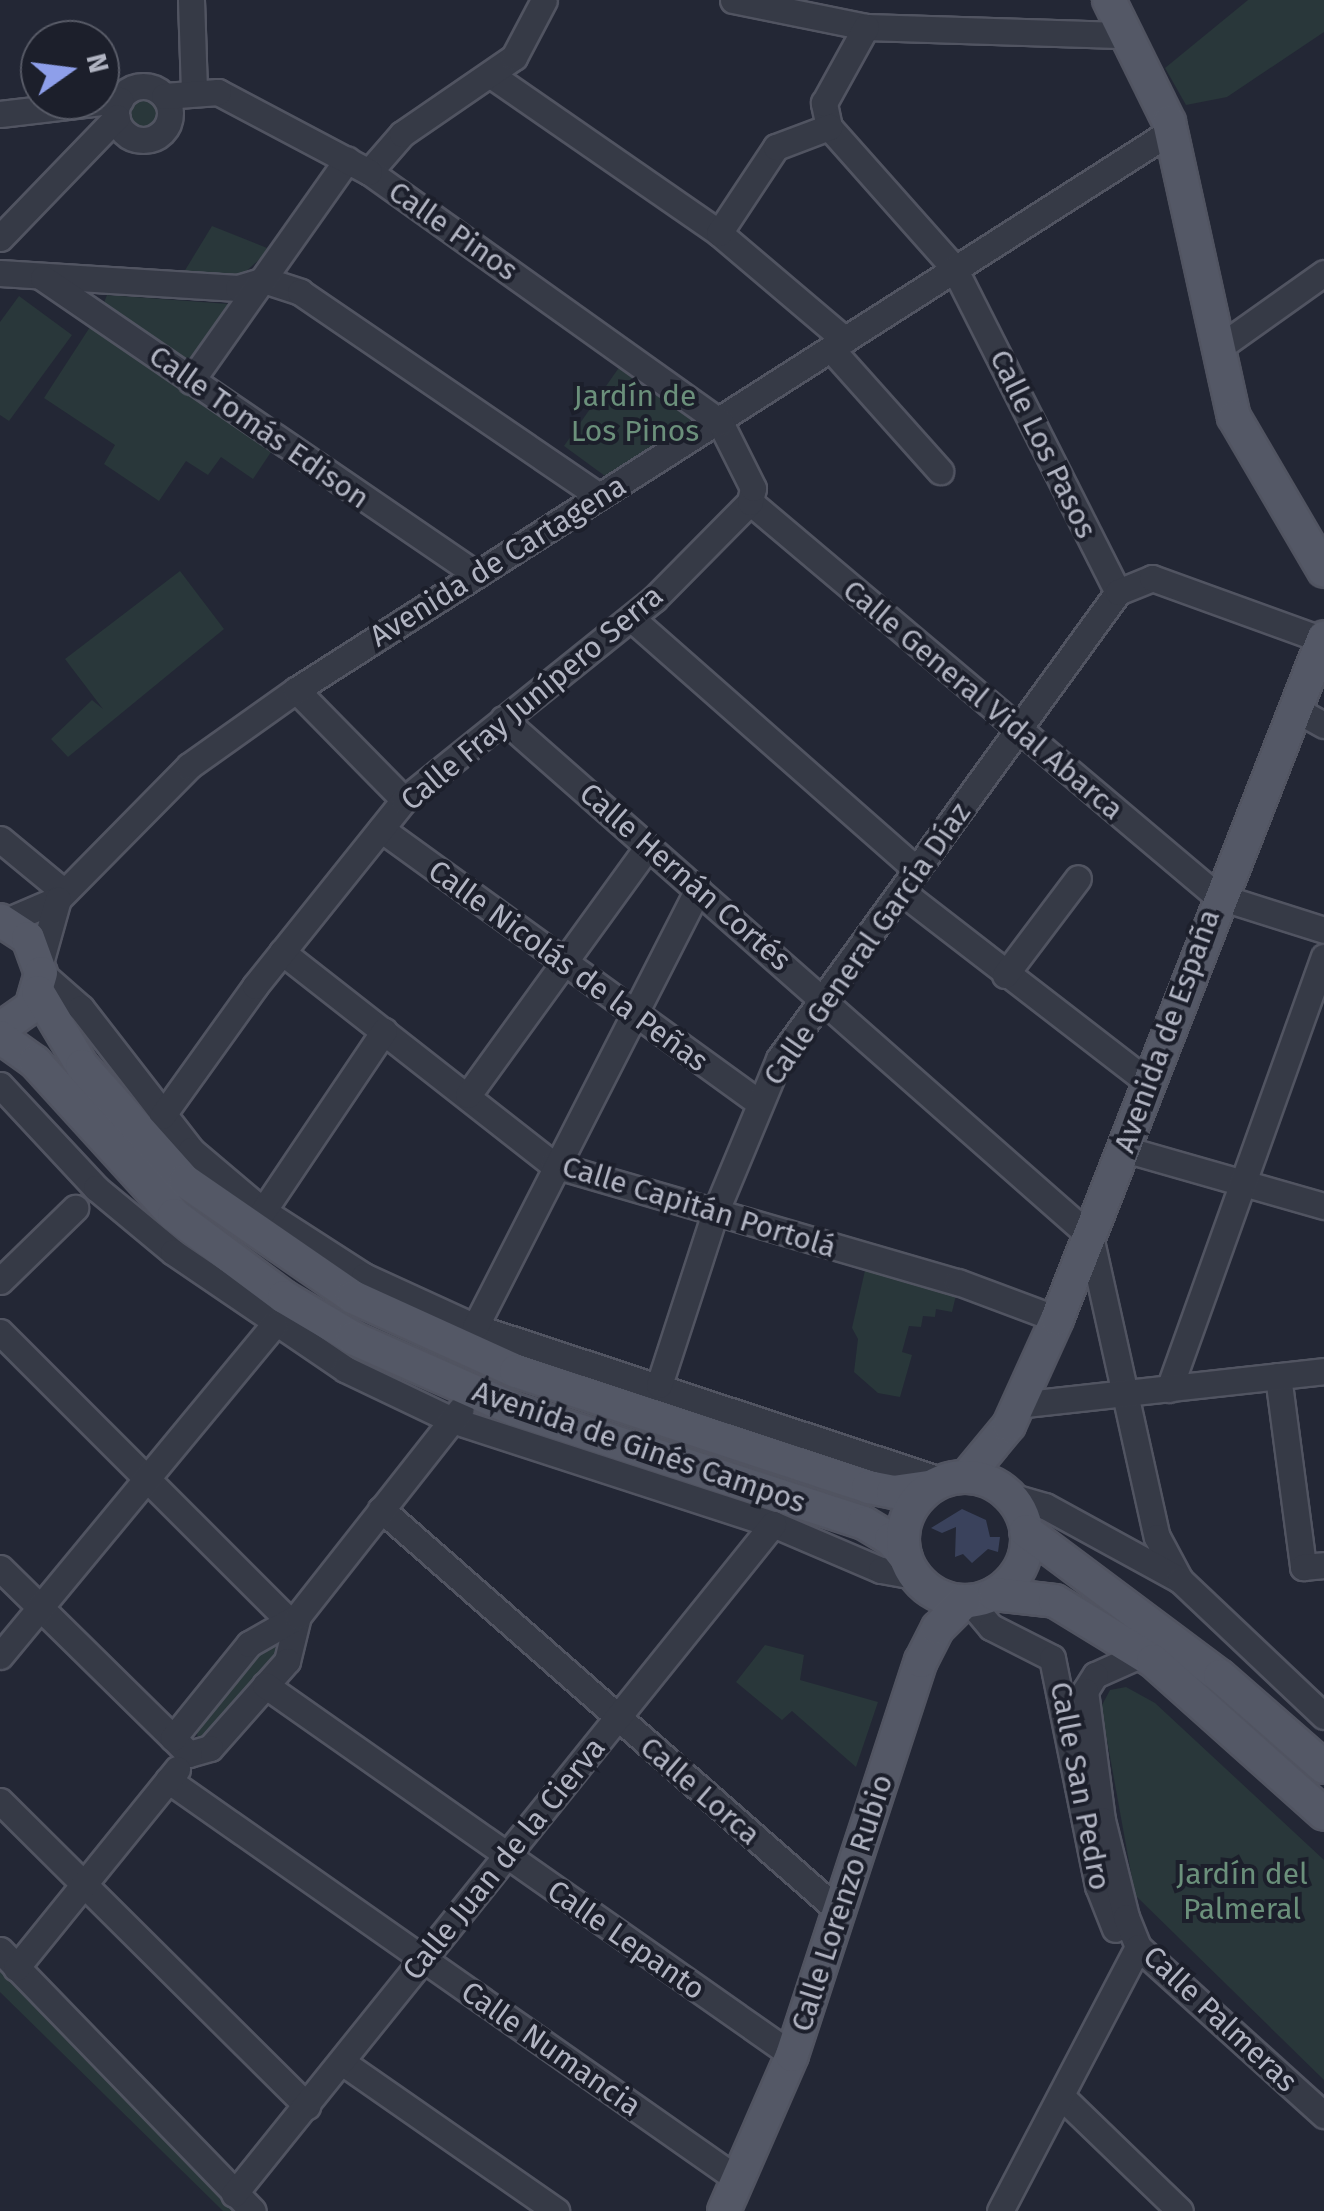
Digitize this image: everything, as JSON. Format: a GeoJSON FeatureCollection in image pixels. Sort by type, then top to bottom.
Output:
{"type":"FeatureCollection","features":[{"type":"Feature","properties":{"kind":"main road"},"geometry":{"type":"LineString","coordinates":[[1096,0],[1127,35]]}},
{"type":"Feature","properties":{"kind":"main road"},"geometry":{"type":"LineString","coordinates":[[1109,0],[1171,131],[1217,349],[1243,440],[1324,571]]}},
{"type":"Feature","properties":{"kind":"main road","name":"Avenida de España"},"geometry":{"type":"LineString","coordinates":[[1013,1415],[1090,1236],[1217,896],[1322,650]]}},
{"type":"Feature","properties":{"kind":"main road"},"geometry":{"type":"LineString","coordinates":[[0,1029],[19,1020],[40,976],[28,938],[2,921]]}},
{"type":"Feature","properties":{"kind":"main road","name":"Avenida de Ginés Campos"},"geometry":{"type":"LineString","coordinates":[[40,976],[74,1055],[185,1182],[352,1296],[516,1371],[868,1487],[893,1492],[946,1481]]}},
{"type":"Feature","properties":{"kind":"main road","name":"Avenida de Ginés Campos"},"geometry":{"type":"LineString","coordinates":[[0,1037],[34,1062],[106,1147],[217,1250],[352,1338],[474,1393],[864,1523],[891,1539],[910,1567]]}},
{"type":"Feature","properties":{"kind":"main road"},"geometry":{"type":"LineString","coordinates":[[922,1661],[925,1626],[910,1567],[906,1518],[1013,1415]]}},
{"type":"Feature","properties":{"kind":"main road"},"geometry":{"type":"LineString","coordinates":[[976,1599],[1024,1560],[1026,1531],[1004,1484],[1013,1415]]}},
{"type":"Feature","properties":{"kind":"main road"},"geometry":{"type":"LineString","coordinates":[[946,1481],[986,1480],[1010,1496]]}},
{"type":"Feature","properties":{"kind":"main road"},"geometry":{"type":"LineString","coordinates":[[1026,1531],[1220,1676],[1324,1768]]}},
{"type":"Feature","properties":{"kind":"main road"},"geometry":{"type":"LineString","coordinates":[[910,1567],[929,1590],[976,1599],[1055,1601],[1142,1654],[1324,1814]]}},
{"type":"Feature","properties":{"kind":"main road","name":"Calle Lorenzo Rubio"},"geometry":{"type":"LineString","coordinates":[[724,2211],[792,2055],[922,1661],[938,1628],[976,1599]]}},
{"type":"Feature","properties":{"kind":"street"},"geometry":{"type":"LineString","coordinates":[[191,0],[194,89]]}},
{"type":"Feature","properties":{"kind":"street"},"geometry":{"type":"LineString","coordinates":[[191,381],[264,280],[358,166],[514,57],[544,0]]}},
{"type":"Feature","properties":{"kind":"street"},"geometry":{"type":"LineString","coordinates":[[734,0],[866,26],[1127,35]]}},
{"type":"Feature","properties":{"kind":"street"},"geometry":{"type":"LineString","coordinates":[[719,233],[776,147],[829,127],[824,103],[866,26]]}},
{"type":"Feature","properties":{"kind":"street"},"geometry":{"type":"LineString","coordinates":[[491,74],[719,233],[838,344],[940,471]]}},
{"type":"Feature","properties":{"kind":"street"},"geometry":{"type":"LineString","coordinates":[[120,107],[140,86],[164,96],[170,112],[159,135],[133,138],[120,113]]}},
{"type":"Feature","properties":{"kind":"street","name":"Calle Pinos"},"geometry":{"type":"LineString","coordinates":[[164,96],[194,89],[243,102],[358,166],[720,422]]}},
{"type":"Feature","properties":{"kind":"street"},"geometry":{"type":"LineString","coordinates":[[0,238],[108,120]]}},
{"type":"Feature","properties":{"kind":"street","name":"Calle Los Pasos"},"geometry":{"type":"LineString","coordinates":[[829,127],[954,268],[1118,592]]}},
{"type":"Feature","properties":{"kind":"street","name":"Avenida de Cartagena"},"geometry":{"type":"LineString","coordinates":[[2,921],[61,896],[190,766],[296,690],[1171,131]]}},
{"type":"Feature","properties":{"kind":"street"},"geometry":{"type":"LineString","coordinates":[[1217,349],[1324,272]]}},
{"type":"Feature","properties":{"kind":"street"},"geometry":{"type":"LineString","coordinates":[[0,273],[238,288],[264,280],[300,292],[599,496]]}},
{"type":"Feature","properties":{"kind":"street","name":"Calle Tomás Edison"},"geometry":{"type":"LineString","coordinates":[[42,278],[476,574]]}},
{"type":"Feature","properties":{"kind":"street"},"geometry":{"type":"LineString","coordinates":[[720,422],[749,471],[750,502]]}},
{"type":"Feature","properties":{"kind":"street","name":"Calle Fray Junípero Serra"},"geometry":{"type":"LineString","coordinates":[[162,1116],[282,952],[404,800],[632,618],[750,502]]}},
{"type":"Feature","properties":{"kind":"street","name":"Calle General Vidal Abarca"},"geometry":{"type":"LineString","coordinates":[[750,502],[1019,734],[1217,896]]}},
{"type":"Feature","properties":{"kind":"street"},"geometry":{"type":"LineString","coordinates":[[1118,592],[1152,578],[1322,650]]}},
{"type":"Feature","properties":{"kind":"street","name":"Calle General García Díaz"},"geometry":{"type":"LineString","coordinates":[[659,1385],[756,1101],[779,1058],[827,998],[1118,592]]}},
{"type":"Feature","properties":{"kind":"street"},"geometry":{"type":"LineString","coordinates":[[632,618],[917,870]]}},
{"type":"Feature","properties":{"kind":"street"},"geometry":{"type":"LineString","coordinates":[[296,690],[404,800]]}},
{"type":"Feature","properties":{"kind":"street"},"geometry":{"type":"LineString","coordinates":[[1295,708],[1324,725]]}},
{"type":"Feature","properties":{"kind":"street","name":"Calle Hernán Cortés"},"geometry":{"type":"LineString","coordinates":[[503,718],[827,998],[1090,1236]]}},
{"type":"Feature","properties":{"kind":"street","name":"Calle Nicolás de la Peñas"},"geometry":{"type":"LineString","coordinates":[[381,829],[562,965],[756,1101]]}},
{"type":"Feature","properties":{"kind":"street"},"geometry":{"type":"LineString","coordinates":[[0,838],[61,896]]}},
{"type":"Feature","properties":{"kind":"street"},"geometry":{"type":"LineString","coordinates":[[468,1095],[648,846]]}},
{"type":"Feature","properties":{"kind":"street"},"geometry":{"type":"LineString","coordinates":[[1005,975],[1078,878]]}},
{"type":"Feature","properties":{"kind":"street"},"geometry":{"type":"LineString","coordinates":[[475,1327],[698,890]]}},
{"type":"Feature","properties":{"kind":"street"},"geometry":{"type":"LineString","coordinates":[[902,892],[1148,1082]]}},
{"type":"Feature","properties":{"kind":"street","name":"Avenida de Cartagena"},"geometry":{"type":"LineString","coordinates":[[40,976],[61,896]]}},
{"type":"Feature","properties":{"kind":"street"},"geometry":{"type":"LineString","coordinates":[[1217,896],[1324,930]]}},
{"type":"Feature","properties":{"kind":"street","name":"Calle Capitán Portolá"},"geometry":{"type":"LineString","coordinates":[[282,952],[554,1166],[958,1282],[1057,1319]]}},
{"type":"Feature","properties":{"kind":"street"},"geometry":{"type":"LineString","coordinates":[[1168,1389],[1324,957]]}},
{"type":"Feature","properties":{"kind":"street","name":"Avenida de Ginés Campos"},"geometry":{"type":"LineString","coordinates":[[40,976],[81,1008],[191,1150],[263,1211],[364,1276],[475,1327],[946,1481]]}},
{"type":"Feature","properties":{"kind":"street"},"geometry":{"type":"LineString","coordinates":[[263,1211],[384,1030]]}},
{"type":"Feature","properties":{"kind":"street","name":"Avenida de Ginés Campos"},"geometry":{"type":"LineString","coordinates":[[0,1085],[96,1188],[274,1325],[345,1369],[452,1420],[773,1524],[881,1570],[910,1567]]}},
{"type":"Feature","properties":{"kind":"street"},"geometry":{"type":"LineString","coordinates":[[1124,1149],[1324,1206]]}},
{"type":"Feature","properties":{"kind":"street"},"geometry":{"type":"LineString","coordinates":[[0,1281],[74,1208]]}},
{"type":"Feature","properties":{"kind":"street"},"geometry":{"type":"LineString","coordinates":[[1090,1236],[1157,1536],[1180,1580]]}},
{"type":"Feature","properties":{"kind":"street"},"geometry":{"type":"LineString","coordinates":[[0,1656],[148,1484],[274,1325]]}},
{"type":"Feature","properties":{"kind":"street"},"geometry":{"type":"LineString","coordinates":[[0,1332],[148,1484],[294,1618]]}},
{"type":"Feature","properties":{"kind":"street"},"geometry":{"type":"LineString","coordinates":[[1013,1415],[1124,1394],[1324,1371]]}},
{"type":"Feature","properties":{"kind":"street"},"geometry":{"type":"LineString","coordinates":[[1278,1376],[1313,1566]]}},
{"type":"Feature","properties":{"kind":"street"},"geometry":{"type":"LineString","coordinates":[[244,2202],[8,1959],[82,1883],[168,1780],[181,1746],[249,1644],[294,1618],[474,1393]]}},
{"type":"Feature","properties":{"kind":"street"},"geometry":{"type":"LineString","coordinates":[[1010,1496],[1045,1506],[1180,1580],[1324,1716]]}},
{"type":"Feature","properties":{"kind":"street","name":"Calle Lorca"},"geometry":{"type":"LineString","coordinates":[[382,1508],[616,1719],[840,1912]]}},
{"type":"Feature","properties":{"kind":"street","name":"Calle Juan de la Cierva"},"geometry":{"type":"LineString","coordinates":[[244,2202],[307,2106],[773,1524]]}},
{"type":"Feature","properties":{"kind":"street"},"geometry":{"type":"LineString","coordinates":[[0,1568],[181,1746],[210,1748],[265,1686],[287,1661],[294,1618]]}},
{"type":"Feature","properties":{"kind":"street","name":"Calle San Pedro"},"geometry":{"type":"LineString","coordinates":[[976,1599],[991,1627],[1052,1658],[1098,1886],[1120,1936],[1138,1947]]}},
{"type":"Feature","properties":{"kind":"street","name":"Calle Palmeras"},"geometry":{"type":"LineString","coordinates":[[1142,1654],[1095,1674],[1085,1692],[1102,1820],[1138,1947],[1324,2115]]}},
{"type":"Feature","properties":{"kind":"street","name":"Calle Lepanto"},"geometry":{"type":"LineString","coordinates":[[265,1686],[792,2055]]}},
{"type":"Feature","properties":{"kind":"street","name":"Calle Numancia"},"geometry":{"type":"LineString","coordinates":[[168,1780],[737,2179]]}},
{"type":"Feature","properties":{"kind":"street"},"geometry":{"type":"LineString","coordinates":[[0,1801],[307,2106]]}},
{"type":"Feature","properties":{"kind":"street"},"geometry":{"type":"LineString","coordinates":[[1000,2211],[1138,1947]]}},
{"type":"Feature","properties":{"kind":"street"},"geometry":{"type":"LineString","coordinates":[[342,2062],[556,2211]]}},
{"type":"Feature","properties":{"kind":"street"},"geometry":{"type":"LineString","coordinates":[[1060,2096],[1180,2211]]}},
{"type":"Feature","properties":{"kind":"green space"},"geometry":{"type":"Polygon","coordinates":[[[1248,0],[1324,0],[1324,32],[1227,97],[1186,105],[1165,68],[1248,0]]]}},
{"type":"Feature","properties":{"kind":"green space"},"geometry":{"type":"Polygon","coordinates":[[[144,92],[160,98],[166,114],[160,130],[144,136],[128,130],[122,114],[128,98],[144,92]]]}},
{"type":"Feature","properties":{"kind":"green space"},"geometry":{"type":"Polygon","coordinates":[[[212,226],[267,248],[264,255],[241,276],[184,272],[212,226]]]}},
{"type":"Feature","properties":{"kind":"green space"},"geometry":{"type":"Polygon","coordinates":[[[107,295],[229,304],[188,363],[103,305],[107,295]]]}},
{"type":"Feature","properties":{"kind":"green space"},"geometry":{"type":"Polygon","coordinates":[[[19,296],[72,335],[9,421],[0,415],[0,322],[19,296]]]}},
{"type":"Feature","properties":{"kind":"green space"},"geometry":{"type":"Polygon","coordinates":[[[90,327],[273,449],[253,479],[221,457],[208,475],[186,461],[159,501],[104,464],[115,445],[44,398],[90,327]]]}},
{"type":"Feature","properties":{"kind":"green space","name":"Jardín de Los Pinos"},"geometry":{"type":"Polygon","coordinates":[[[625,359],[698,417],[605,476],[564,446],[625,359]]]}},
{"type":"Feature","properties":{"kind":"green space"},"geometry":{"type":"Polygon","coordinates":[[[180,571],[224,629],[68,757],[51,739],[92,700],[103,709],[65,659],[180,571]]]}},
{"type":"Feature","properties":{"kind":"green space"},"geometry":{"type":"Polygon","coordinates":[[[866,1266],[957,1291],[952,1312],[936,1309],[935,1317],[923,1316],[921,1327],[909,1326],[902,1352],[912,1355],[900,1397],[878,1393],[854,1372],[858,1339],[852,1328],[866,1266]]]}},
{"type":"Feature","properties":{"kind":"green space"},"geometry":{"type":"Polygon","coordinates":[[[269,1639],[282,1649],[211,1737],[198,1740],[196,1724],[269,1639]]]}},
{"type":"Feature","properties":{"kind":"green space"},"geometry":{"type":"Polygon","coordinates":[[[765,1645],[804,1655],[800,1680],[878,1702],[856,1767],[792,1711],[782,1720],[736,1682],[765,1645]]]}},
{"type":"Feature","properties":{"kind":"green space","name":"Jardín del Palmeral"},"geometry":{"type":"Polygon","coordinates":[[[1126,1687],[1155,1703],[1324,1860],[1324,2080],[1135,1895],[1101,1707],[1110,1690],[1126,1687]]]}},
{"type":"Feature","properties":{"kind":"green space"},"geometry":{"type":"Polygon","coordinates":[[[0,1965],[90,2064],[241,2211],[223,2211],[0,1992],[0,1965]]]}},
{"type":"Feature","properties":{"kind":"water"},"geometry":{"type":"Polygon","coordinates":[[[962,1509],[986,1520],[990,1537],[1000,1537],[998,1552],[988,1549],[972,1563],[963,1554],[955,1557],[956,1527],[942,1533],[931,1528],[962,1509]]]}}]}
